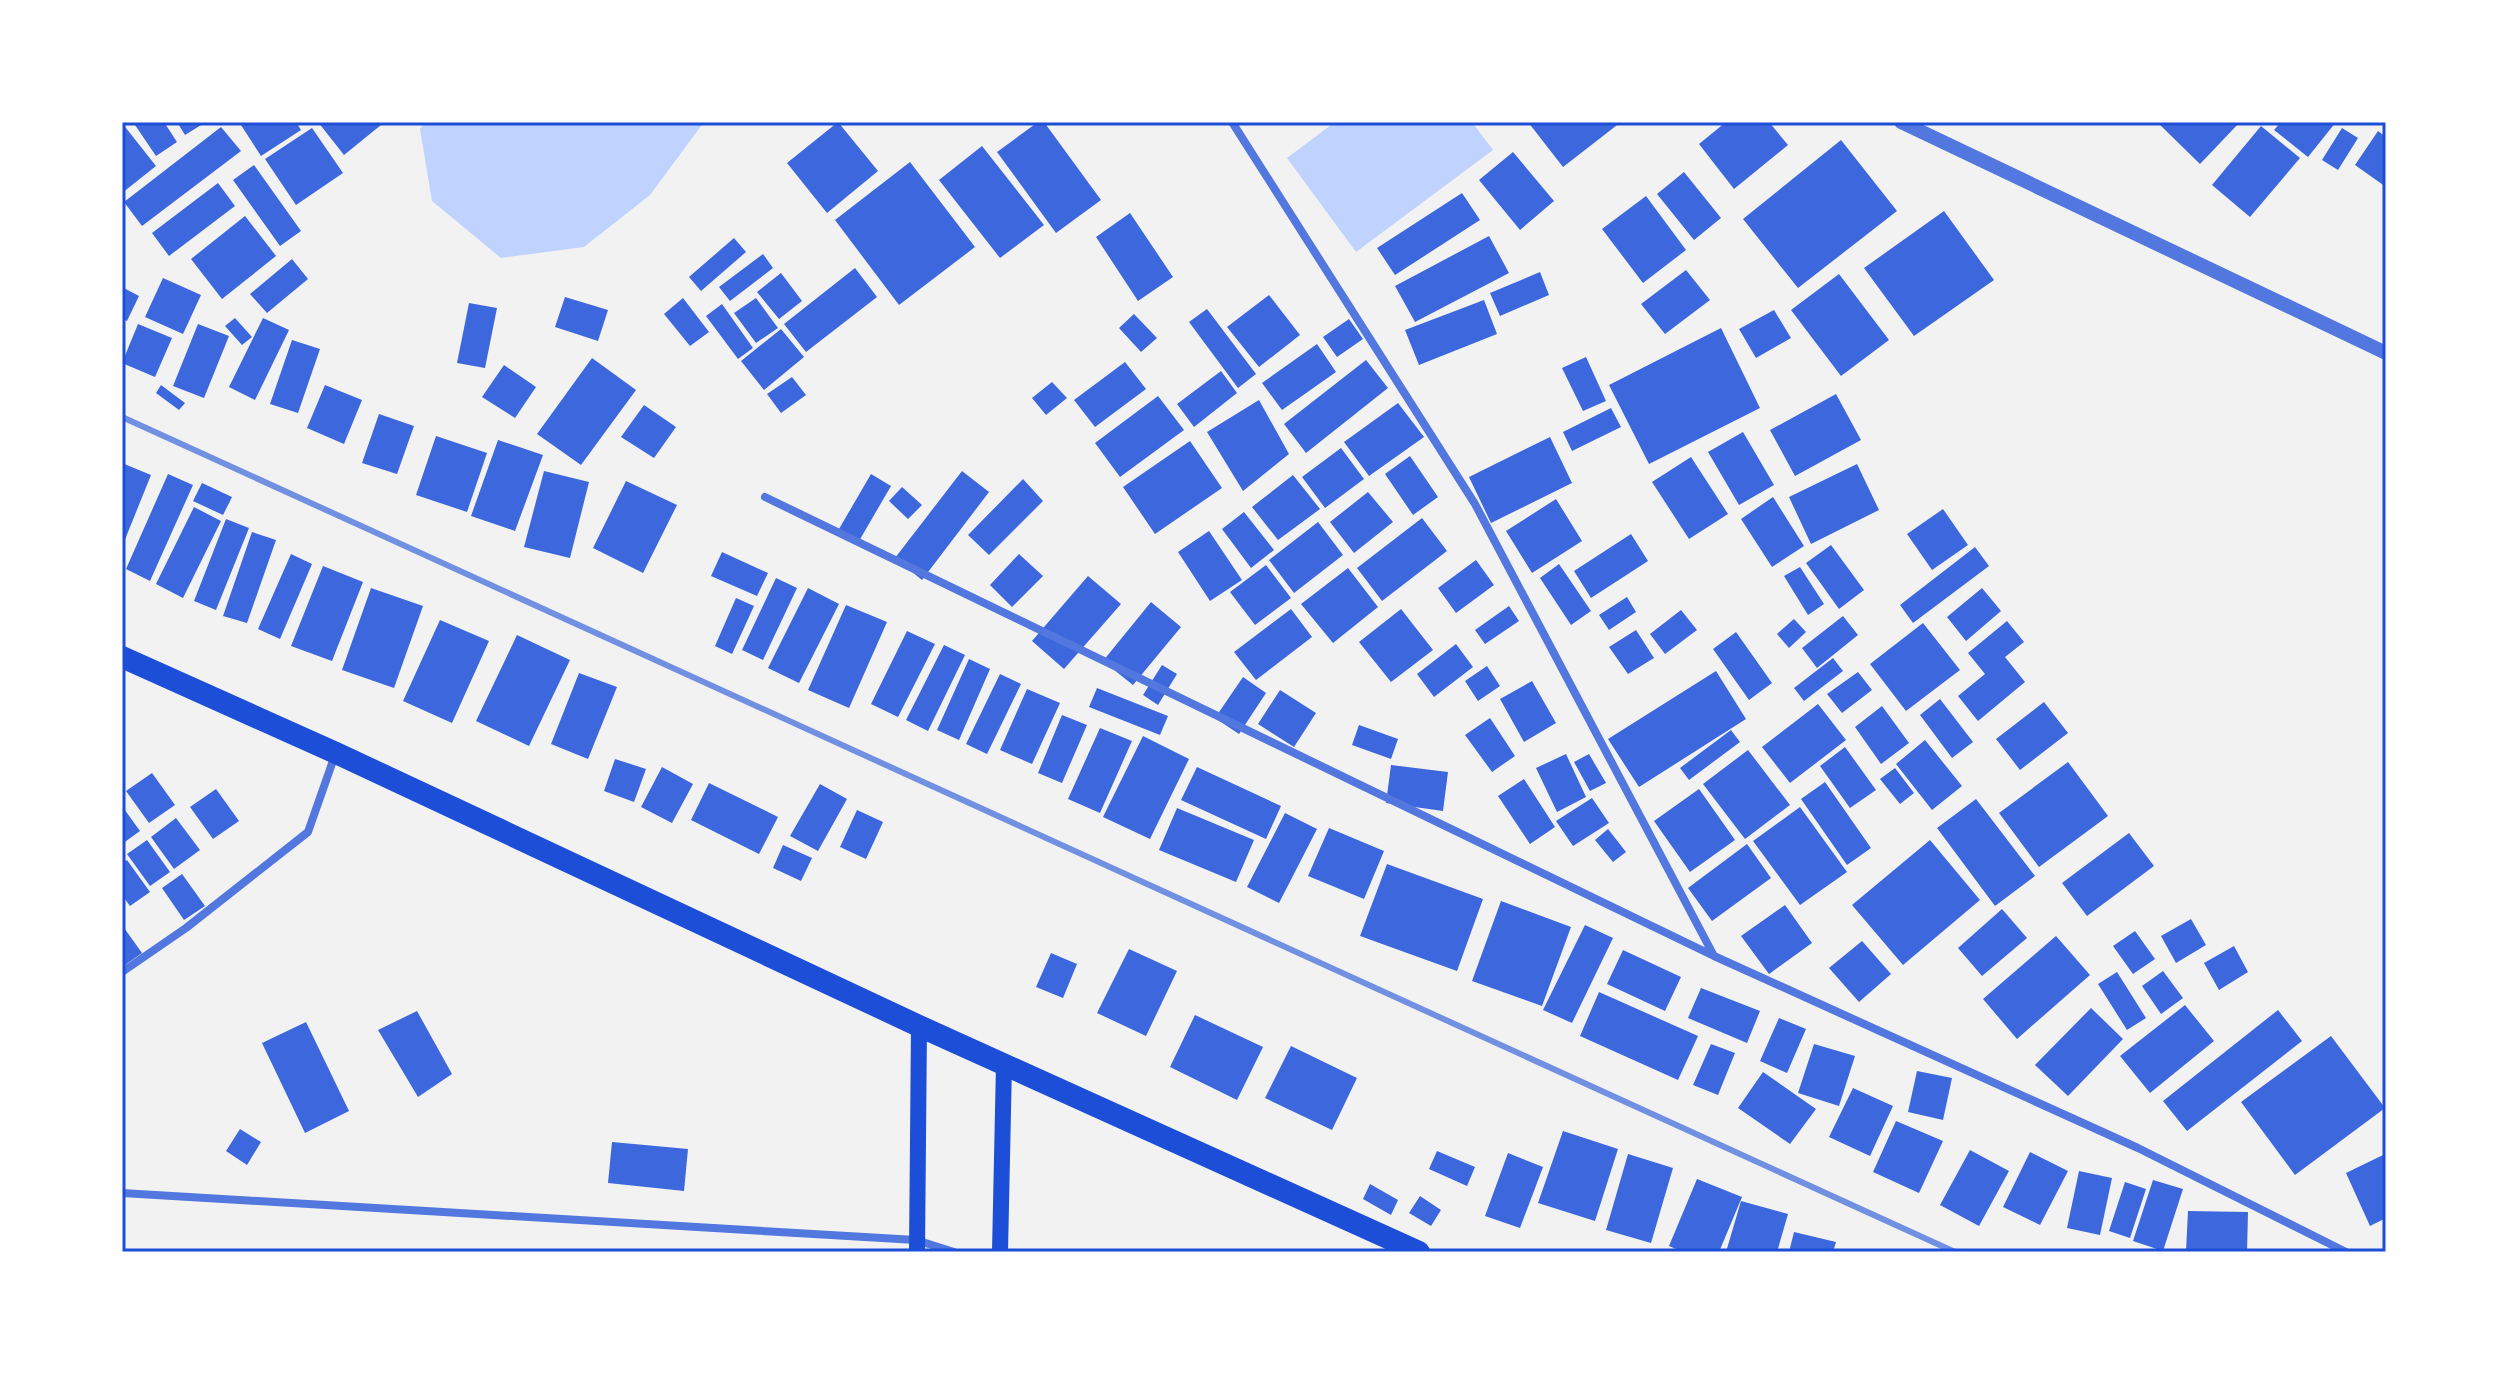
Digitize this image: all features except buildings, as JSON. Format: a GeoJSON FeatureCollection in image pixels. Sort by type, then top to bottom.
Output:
{"type":"FeatureCollection","features":[{"type":"Feature","properties":{"kind":"highway"},"geometry":{"type":"LineString","coordinates":[[122,657],[336,753],[919,1026],[1419,1252]]}},
{"type":"Feature","properties":{"kind":"main road"},"geometry":{"type":"LineString","coordinates":[[916,1246],[919,1026]]}},
{"type":"Feature","properties":{"kind":"main road"},"geometry":{"type":"LineString","coordinates":[[1000,1252],[1004,1064]]}},
{"type":"Feature","properties":{"kind":"street"},"geometry":{"type":"LineString","coordinates":[[1232,122],[1475,504],[1714,956]]}},
{"type":"Feature","properties":{"kind":"street"},"geometry":{"type":"LineString","coordinates":[[1901,122],[2386,353]]}},
{"type":"Feature","properties":{"kind":"street"},"geometry":{"type":"LineString","coordinates":[[765,497],[1714,956],[2138,1148],[2346,1252]]}},
{"type":"Feature","properties":{"kind":"street"},"geometry":{"type":"LineString","coordinates":[[122,972],[186,928],[308,832],[336,753]]}},
{"type":"Feature","properties":{"kind":"street"},"geometry":{"type":"LineString","coordinates":[[122,1193],[916,1246],[954,1252]]}},
{"type":"Feature","properties":{"kind":"water"},"geometry":{"type":"Polygon","coordinates":[[[425,122],[704,122],[650,195],[584,247],[501,258],[432,201],[420,129],[425,122]]]}},
{"type":"Feature","properties":{"kind":"water"},"geometry":{"type":"Polygon","coordinates":[[[1335,122],[1472,122],[1493,150],[1356,252],[1287,158],[1335,122]]]}},
{"type":"Feature","properties":{"kind":"railway"},"geometry":{"type":"LineString","coordinates":[[122,417],[1955,1252]]}}]}
